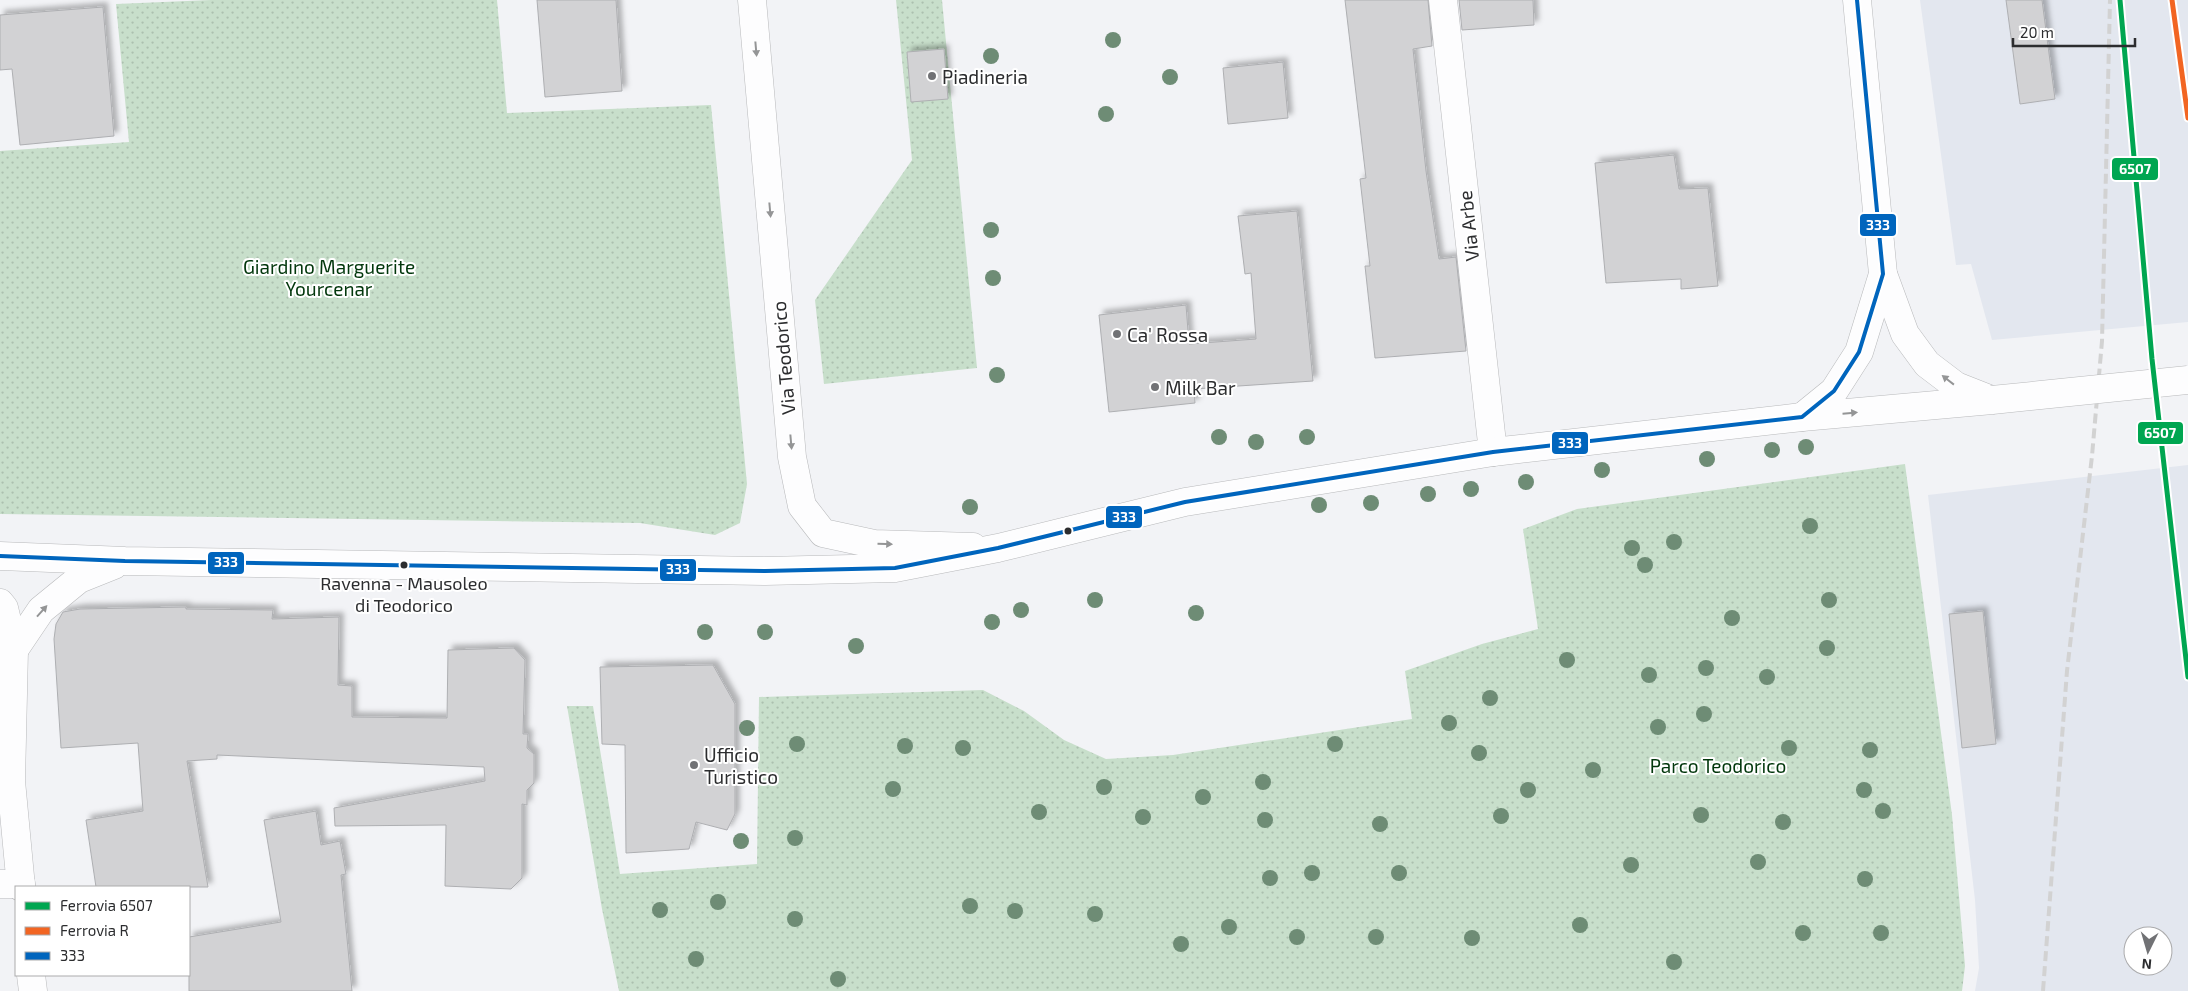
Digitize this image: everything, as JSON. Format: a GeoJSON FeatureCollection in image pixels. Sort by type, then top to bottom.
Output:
{"type":"FeatureCollection","features":[{"type":"Feature","properties":{"kind":"street","name":"Via Teodorico"},"geometry":{"type":"LineString","coordinates":[[752,0],[792,457],[802,506],[824,533],[874,544],[998,548]]}},
{"type":"Feature","properties":{"kind":"street","name":"Via Arbe"},"geometry":{"type":"LineString","coordinates":[[1443,0],[1493,452]]}},
{"type":"Feature","properties":{"kind":"street"},"geometry":{"type":"LineString","coordinates":[[1857,0],[1882,274],[1905,334],[1928,364],[1956,386],[1992,400]]}},
{"type":"Feature","properties":{"kind":"street"},"geometry":{"type":"LineString","coordinates":[[1802,417],[1834,391],[1859,352],[1882,274]]}},
{"type":"Feature","properties":{"kind":"street"},"geometry":{"type":"LineString","coordinates":[[0,556],[124,561],[765,572],[895,568],[998,548],[1185,502],[1493,452],[1802,417],[2188,380]]}},
{"type":"Feature","properties":{"kind":"street"},"geometry":{"type":"LineString","coordinates":[[14,650],[40,610],[79,579],[124,561]]}},
{"type":"Feature","properties":{"kind":"street"},"geometry":{"type":"LineString","coordinates":[[0,603],[4,608],[14,650],[11,780],[14,885]]}},
{"type":"Feature","properties":{"kind":"street"},"geometry":{"type":"LineString","coordinates":[[31,976],[33,991]]}},
{"type":"Feature","properties":{"kind":"shaded area"},"geometry":{"type":"Polygon","coordinates":[[[1920,0],[2188,0],[2188,322],[1992,340],[1971,264],[1956,265],[1920,0]]]}},
{"type":"Feature","properties":{"kind":"shaded area"},"geometry":{"type":"Polygon","coordinates":[[[2188,465],[2188,991],[1975,991],[1979,968],[1975,900],[1928,495],[2188,465]]]}},
{"type":"Feature","properties":{"kind":"green space","name":"Giardino Marguerite Yourcenar"},"geometry":{"type":"Polygon","coordinates":[[[211,0],[497,0],[507,113],[711,105],[747,484],[740,523],[715,535],[640,523],[0,514],[0,151],[129,142],[116,4],[211,0]]]}},
{"type":"Feature","properties":{"kind":"green space"},"geometry":{"type":"Polygon","coordinates":[[[896,0],[942,0],[977,368],[824,384],[815,300],[912,160],[896,0]]]}},
{"type":"Feature","properties":{"kind":"green space","name":"Parco Teodorico"},"geometry":{"type":"Polygon","coordinates":[[[1905,464],[1952,815],[1965,966],[1962,991],[619,991],[602,909],[567,706],[593,706],[620,874],[757,864],[759,697],[983,690],[1024,711],[1064,740],[1106,759],[1173,755],[1412,719],[1405,671],[1482,644],[1538,629],[1523,529],[1577,509],[1905,464]]]}},
{"type":"Feature","properties":{"kind":"building"},"geometry":{"type":"Polygon","coordinates":[[[537,0],[616,0],[622,91],[545,97],[537,0]]]}},
{"type":"Feature","properties":{"kind":"building"},"geometry":{"type":"Polygon","coordinates":[[[1345,0],[1428,0],[1432,46],[1413,49],[1426,171],[1439,259],[1456,257],[1466,351],[1375,358],[1365,266],[1370,266],[1360,179],[1366,178],[1345,0]]]}},
{"type":"Feature","properties":{"kind":"building"},"geometry":{"type":"Polygon","coordinates":[[[1459,0],[1533,0],[1534,25],[1462,30],[1459,0]]]}},
{"type":"Feature","properties":{"kind":"building"},"geometry":{"type":"Polygon","coordinates":[[[2006,0],[2042,0],[2055,99],[2020,104],[2006,0]]]}},
{"type":"Feature","properties":{"kind":"building"},"geometry":{"type":"Polygon","coordinates":[[[103,7],[114,136],[20,145],[12,69],[0,70],[0,15],[103,7]]]}},
{"type":"Feature","properties":{"kind":"building"},"geometry":{"type":"Polygon","coordinates":[[[944,49],[948,99],[911,102],[907,52],[944,49]]]}},
{"type":"Feature","properties":{"kind":"building"},"geometry":{"type":"Polygon","coordinates":[[[1283,62],[1288,118],[1228,124],[1223,68],[1283,62]]]}},
{"type":"Feature","properties":{"kind":"building"},"geometry":{"type":"Polygon","coordinates":[[[1674,155],[1679,189],[1708,188],[1718,286],[1681,289],[1681,279],[1606,283],[1595,163],[1674,155]]]}},
{"type":"Feature","properties":{"kind":"building"},"geometry":{"type":"Polygon","coordinates":[[[1297,211],[1313,381],[1194,389],[1195,403],[1109,412],[1099,315],[1186,305],[1189,344],[1256,339],[1251,273],[1245,274],[1238,216],[1297,211]]]}},
{"type":"Feature","properties":{"kind":"building"},"geometry":{"type":"Polygon","coordinates":[[[186,607],[186,609],[273,610],[272,619],[339,617],[338,685],[352,686],[352,717],[447,718],[448,650],[514,648],[525,660],[523,734],[528,734],[527,748],[534,754],[534,783],[527,790],[527,805],[522,804],[522,878],[511,889],[445,886],[446,825],[335,826],[334,808],[485,781],[484,767],[217,755],[217,759],[187,761],[208,887],[96,886],[86,820],[143,811],[138,743],[61,748],[54,639],[56,624],[63,612],[80,609],[186,607]]]}},
{"type":"Feature","properties":{"kind":"building"},"geometry":{"type":"Polygon","coordinates":[[[1983,611],[1996,744],[1962,748],[1949,614],[1983,611]]]}},
{"type":"Feature","properties":{"kind":"building"},"geometry":{"type":"Polygon","coordinates":[[[713,665],[735,704],[735,814],[727,830],[696,822],[689,849],[626,853],[625,745],[602,744],[600,667],[713,665]]]}},
{"type":"Feature","properties":{"kind":"building"},"geometry":{"type":"Polygon","coordinates":[[[316,811],[321,845],[340,841],[346,874],[341,875],[352,991],[189,991],[190,937],[281,922],[264,820],[316,811]]]}},
{"type":"Feature","properties":{"kind":"railway"},"geometry":{"type":"LineString","coordinates":[[2043,991],[2067,671],[2092,456],[2102,341],[2110,0]]}},
{"type":"Feature","properties":{"kind":"rail line","name":"6507"},"geometry":{"type":"LineString","coordinates":[[2120,0],[2152,359],[2188,677]]}},
{"type":"Feature","properties":{"kind":"rail line","name":"R"},"geometry":{"type":"LineString","coordinates":[[2172,0],[2188,118]]}},
{"type":"Feature","properties":{"kind":"transit line","name":"333"},"geometry":{"type":"LineString","coordinates":[[0,556],[125,561],[765,571],[895,568],[998,548],[1185,502],[1493,452],[1802,417],[1834,391],[1859,352],[1883,274],[1857,0]]}},
{"type":"Feature","properties":{"kind":"place","name":"Piadineria"},"geometry":{"type":"Point","coordinates":[932,76]}},
{"type":"Feature","properties":{"kind":"place","name":"Ca' Rossa"},"geometry":{"type":"Point","coordinates":[1117,334]}},
{"type":"Feature","properties":{"kind":"place","name":"Milk Bar"},"geometry":{"type":"Point","coordinates":[1155,387]}},
{"type":"Feature","properties":{"kind":"place","name":"Ravenna - Mausoleo di Teodorico"},"geometry":{"type":"Point","coordinates":[404,565]}},
{"type":"Feature","properties":{"kind":"place","name":"Ufficio Turistico"},"geometry":{"type":"Point","coordinates":[694,765]}}]}
